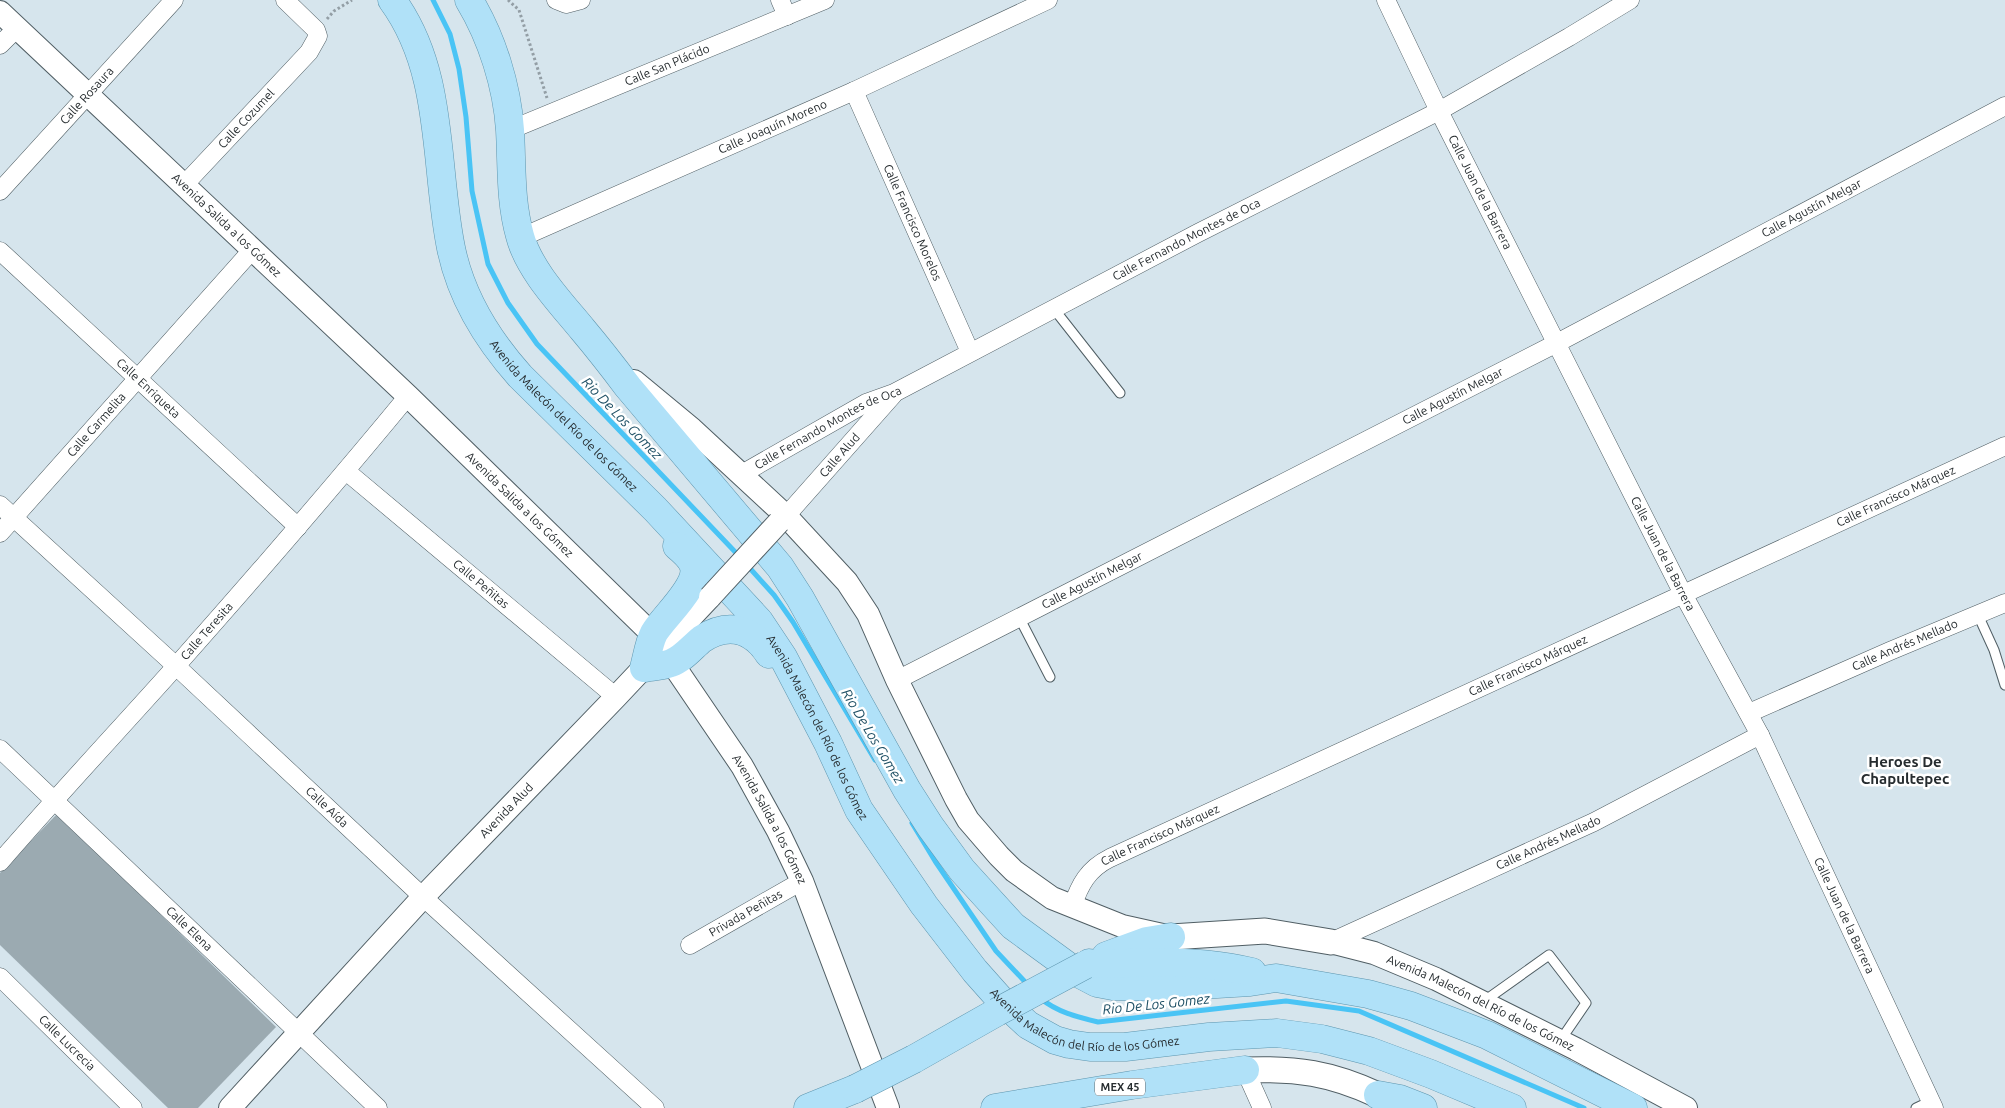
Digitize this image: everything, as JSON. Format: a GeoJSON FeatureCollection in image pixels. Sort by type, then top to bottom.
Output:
{"type":"FeatureCollection","features":[{"type":"Feature","properties":{"kind":"main road","name":"Avenida Malecón del Río de los Gómez"},"geometry":{"type":"LineString","coordinates":[[392,0],[407,22],[429,82],[437,125],[443,197],[451,249],[463,288],[473,311],[502,356],[560,416],[656,509],[759,621],[783,658],[859,810],[924,905],[975,971],[999,998],[1028,1025],[1055,1040],[1069,1044],[1090,1047],[1115,1047],[1277,1032],[1300,1035],[1343,1043],[1369,1051],[1431,1074],[1512,1108]]}},
{"type":"Feature","properties":{"kind":"main road","name":"Avenida Malecón del Río de los Gómez"},"geometry":{"type":"LineString","coordinates":[[469,0],[476,11],[492,49],[507,108],[510,130],[513,209],[520,238],[533,264],[555,297],[608,360],[640,402],[780,567],[800,598],[907,790],[930,826],[962,870],[1013,926],[1076,972],[1097,982],[1113,986],[1167,987],[1250,982],[1276,978],[1368,994],[1411,1006],[1487,1035],[1633,1108]]}},
{"type":"Feature","properties":{"kind":"main road"},"geometry":{"type":"LineString","coordinates":[[560,416],[580,450],[693,564],[694,574],[690,586],[665,616],[658,654],[703,639],[716,632],[744,631],[755,638],[768,652],[807,725],[822,758],[859,810]]}},
{"type":"Feature","properties":{"kind":"main road","name":"Avenida Malecón del Río de los Gómez"},"geometry":{"type":"LineString","coordinates":[[1171,936],[1264,931],[1331,942]]}},
{"type":"Feature","properties":{"kind":"main road"},"geometry":{"type":"LineString","coordinates":[[808,1108],[854,1089],[914,1059],[1087,964],[1118,950],[1171,936]]}},
{"type":"Feature","properties":{"kind":"main road"},"geometry":{"type":"LineString","coordinates":[[1087,964],[1107,965],[1148,962],[1212,964],[1276,978]]}},
{"type":"Feature","properties":{"kind":"main road","name":"MEX 45"},"geometry":{"type":"LineString","coordinates":[[995,1108],[1132,1085],[1246,1070],[1277,1069],[1325,1075],[1360,1086],[1378,1095]]}},
{"type":"Feature","properties":{"kind":"main road"},"geometry":{"type":"LineString","coordinates":[[1378,1095],[1400,1099],[1423,1108]]}},
{"type":"Feature","properties":{"kind":"street","name":"Calle Rosaura"},"geometry":{"type":"LineString","coordinates":[[0,192],[174,0]]}},
{"type":"Feature","properties":{"kind":"street","name":"Calle Cozumel"},"geometry":{"type":"LineString","coordinates":[[184,185],[309,52],[318,36],[316,30],[285,0]]}},
{"type":"Feature","properties":{"kind":"street"},"geometry":{"type":"LineString","coordinates":[[559,1],[572,4],[581,0]]}},
{"type":"Feature","properties":{"kind":"street"},"geometry":{"type":"LineString","coordinates":[[780,0],[787,16]]}},
{"type":"Feature","properties":{"kind":"street","name":"Calle San Plácido"},"geometry":{"type":"LineString","coordinates":[[510,130],[825,0]]}},
{"type":"Feature","properties":{"kind":"street","name":"Calle Joaquín Moreno"},"geometry":{"type":"LineString","coordinates":[[520,238],[854,91],[1022,5],[1048,0]]}},
{"type":"Feature","properties":{"kind":"street","name":"Calle Juan de la Barrera"},"geometry":{"type":"LineString","coordinates":[[1386,0],[1439,111],[1683,594],[1760,735],[1925,1106]]}},
{"type":"Feature","properties":{"kind":"street","name":"Calle Fernando Montes de Oca"},"geometry":{"type":"LineString","coordinates":[[740,475],[866,403],[894,393],[1439,111],[1630,0]]}},
{"type":"Feature","properties":{"kind":"street","name":"Avenida Salida a los Gómez"},"geometry":{"type":"LineString","coordinates":[[0,12],[253,248],[408,396],[658,654],[751,780],[771,816],[802,881],[888,1108]]}},
{"type":"Feature","properties":{"kind":"street"},"geometry":{"type":"LineString","coordinates":[[0,45],[16,28]]}},
{"type":"Feature","properties":{"kind":"street","name":"Calle Francisco Morelos"},"geometry":{"type":"LineString","coordinates":[[854,91],[970,352]]}},
{"type":"Feature","properties":{"kind":"street","name":"Calle Agustín Melgar"},"geometry":{"type":"LineString","coordinates":[[897,680],[1557,343],[2005,106]]}},
{"type":"Feature","properties":{"kind":"street","name":"Calle Carmelita"},"geometry":{"type":"LineString","coordinates":[[0,533],[253,248]]}},
{"type":"Feature","properties":{"kind":"street","name":"Calle Enriqueta"},"geometry":{"type":"LineString","coordinates":[[0,251],[298,527]]}},
{"type":"Feature","properties":{"kind":"street","name":"Avenida Malecón del Río de los Gómez"},"geometry":{"type":"LineString","coordinates":[[608,360],[692,428],[782,519],[830,563],[855,592],[868,614],[939,767],[968,820],[1014,872],[1042,892],[1072,907],[1122,926],[1171,936]]}},
{"type":"Feature","properties":{"kind":"street","name":"Calle Alud"},"geometry":{"type":"LineString","coordinates":[[782,519],[894,393]]}},
{"type":"Feature","properties":{"kind":"street","name":"Calle Teresita"},"geometry":{"type":"LineString","coordinates":[[0,862],[54,799],[176,666],[298,527],[408,396]]}},
{"type":"Feature","properties":{"kind":"street","name":"Calle Francisco Márquez"},"geometry":{"type":"LineString","coordinates":[[1072,907],[1082,881],[1098,864],[2005,446]]}},
{"type":"Feature","properties":{"kind":"street","name":"Calle Peñitas"},"geometry":{"type":"LineString","coordinates":[[346,472],[616,697]]}},
{"type":"Feature","properties":{"kind":"street","name":"Calle Aída"},"geometry":{"type":"LineString","coordinates":[[0,505],[176,666],[423,897],[655,1108]]}},
{"type":"Feature","properties":{"kind":"street","name":"Avenida Alud"},"geometry":{"type":"LineString","coordinates":[[230,1108],[423,897],[658,654],[782,519]]}},
{"type":"Feature","properties":{"kind":"street","name":"Calle Andrés Mellado"},"geometry":{"type":"LineString","coordinates":[[1749,713],[2005,603]]}},
{"type":"Feature","properties":{"kind":"street","name":"Calle Andrés Mellado"},"geometry":{"type":"LineString","coordinates":[[1331,942],[1594,822],[1760,735]]}},
{"type":"Feature","properties":{"kind":"street","name":"Calle Elena"},"geometry":{"type":"LineString","coordinates":[[0,749],[378,1108]]}},
{"type":"Feature","properties":{"kind":"street","name":"Privada Peñitas"},"geometry":{"type":"LineString","coordinates":[[690,945],[802,881]]}},
{"type":"Feature","properties":{"kind":"street","name":"Avenida Malecón del Río de los Gómez"},"geometry":{"type":"LineString","coordinates":[[1331,942],[1374,953],[1436,979],[1686,1108]]}},
{"type":"Feature","properties":{"kind":"street","name":"Calle Lucrecia"},"geometry":{"type":"LineString","coordinates":[[0,977],[133,1108]]}},
{"type":"Feature","properties":{"kind":"street"},"geometry":{"type":"LineString","coordinates":[[1246,1070],[1262,1108]]}},
{"type":"Feature","properties":{"kind":"street","name":"MEX 45"},"geometry":{"type":"LineString","coordinates":[[1378,1095],[1406,1108]]}},
{"type":"Feature","properties":{"kind":"lane"},"geometry":{"type":"LineString","coordinates":[[1054,309],[1120,393]]}},
{"type":"Feature","properties":{"kind":"lane"},"geometry":{"type":"LineString","coordinates":[[1978,615],[1994,650],[2005,685]]}},
{"type":"Feature","properties":{"kind":"lane"},"geometry":{"type":"LineString","coordinates":[[1019,618],[1050,677]]}},
{"type":"Feature","properties":{"kind":"lane"},"geometry":{"type":"LineString","coordinates":[[1482,1002],[1549,955],[1586,1003],[1560,1042]]}},
{"type":"Feature","properties":{"kind":"path"},"geometry":{"type":"LineString","coordinates":[[334,11],[352,0]]}},
{"type":"Feature","properties":{"kind":"path"},"geometry":{"type":"LineString","coordinates":[[508,0],[519,10],[552,114]]}},
{"type":"Feature","properties":{"kind":"building"},"geometry":{"type":"Polygon","coordinates":[[[57,814],[276,1027],[198,1108],[168,1108],[0,945],[0,873],[57,814]]]}},
{"type":"Feature","properties":{"kind":"waterway","name":"Rio De Los Gomez"},"geometry":{"type":"LineString","coordinates":[[433,0],[450,34],[459,69],[466,117],[472,191],[488,264],[508,303],[537,344],[740,557]]}},
{"type":"Feature","properties":{"kind":"waterway","name":"Rio De Los Gomez"},"geometry":{"type":"LineString","coordinates":[[747,565],[774,595],[793,622],[875,760]]}},
{"type":"Feature","properties":{"kind":"waterway","name":"Rio De Los Gomez"},"geometry":{"type":"LineString","coordinates":[[912,823],[935,861],[996,951],[1029,986]]}},
{"type":"Feature","properties":{"kind":"waterway","name":"Rio De Los Gomez"},"geometry":{"type":"LineString","coordinates":[[1040,998],[1060,1010],[1098,1022],[1286,1001],[1359,1011],[1584,1108]]}},
{"type":"Feature","properties":{"kind":"district","name":"Heroes De Chapultepec"},"geometry":{"type":"Point","coordinates":[1905,770]}}]}
